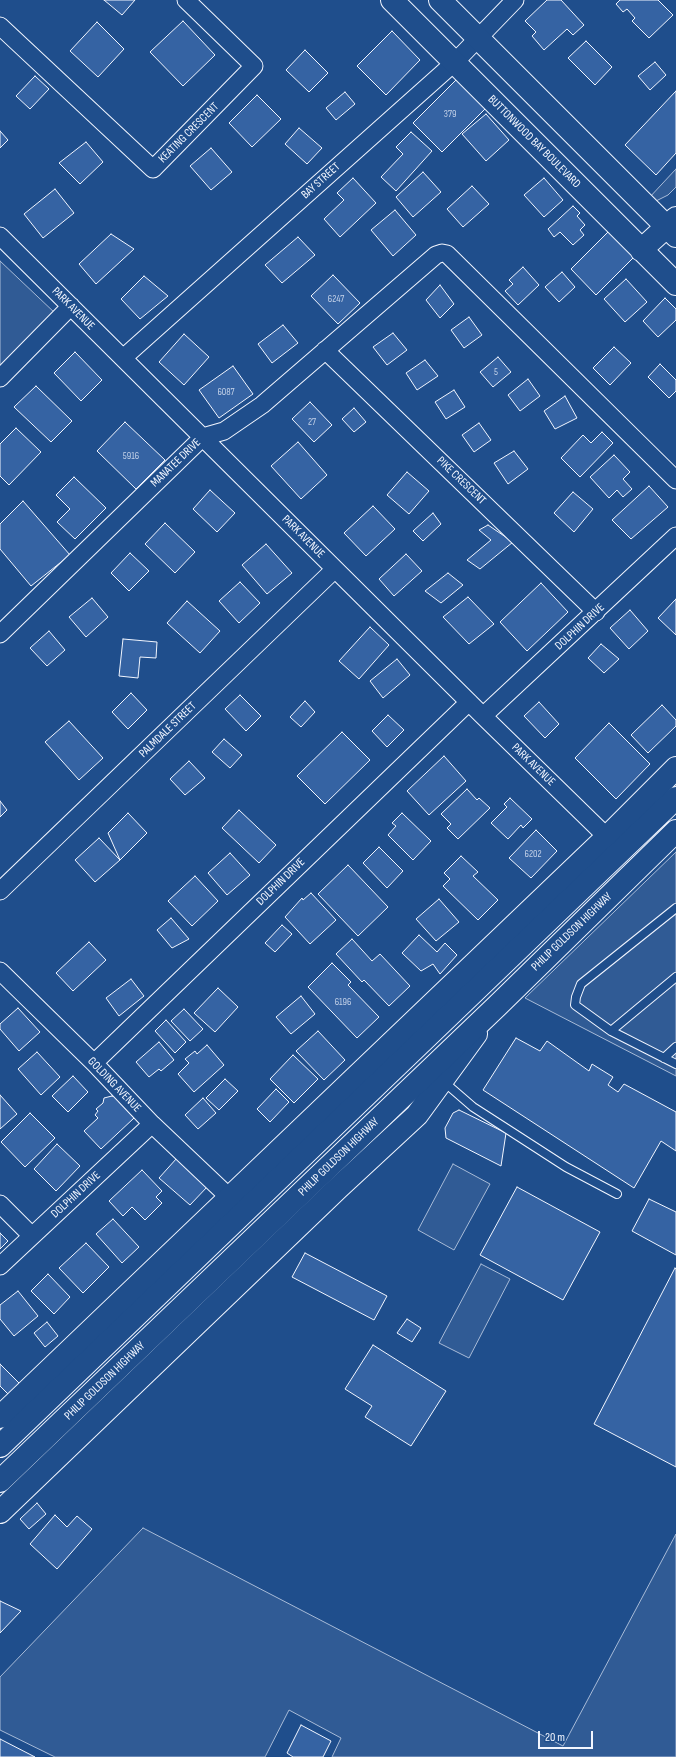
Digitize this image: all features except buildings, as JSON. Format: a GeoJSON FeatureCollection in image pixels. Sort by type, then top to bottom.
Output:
{"type":"FeatureCollection","features":[{"type":"Feature","properties":{"kind":"street","name":"KEATING CRESCENT"},"geometry":{"type":"LineString","coordinates":[[0,26],[153,169],[254,66],[186,0]]}},
{"type":"Feature","properties":{"kind":"street","name":"BUTTONWOOD BAY BOULEVARD"},"geometry":{"type":"LineString","coordinates":[[392,0],[676,284]]}},
{"type":"Feature","properties":{"kind":"street"},"geometry":{"type":"LineString","coordinates":[[440,0],[673,227],[641,250]]}},
{"type":"Feature","properties":{"kind":"street","name":"BAY STREET"},"geometry":{"type":"LineString","coordinates":[[123,358],[455,62],[515,0]]}},
{"type":"Feature","properties":{"kind":"street","name":"PARK AVENUE"},"geometry":{"type":"LineString","coordinates":[[0,236],[483,716],[607,837]]}},
{"type":"Feature","properties":{"kind":"street","name":"MANATEE DRIVE"},"geometry":{"type":"LineString","coordinates":[[0,634],[203,437],[224,432],[262,405],[436,255],[442,253],[447,254],[676,480]]}},
{"type":"Feature","properties":{"kind":"street"},"geometry":{"type":"LineString","coordinates":[[0,378],[71,306]]}},
{"type":"Feature","properties":{"kind":"street","name":"PIKE CRESCENT"},"geometry":{"type":"LineString","coordinates":[[325,350],[596,612]]}},
{"type":"Feature","properties":{"kind":"street","name":"DOLPHIN DRIVE"},"geometry":{"type":"LineString","coordinates":[[483,716],[676,536]]}},
{"type":"Feature","properties":{"kind":"street","name":"PALMDALE STREET"},"geometry":{"type":"LineString","coordinates":[[0,891],[335,569]]}},
{"type":"Feature","properties":{"kind":"street","name":"DOLPHIN DRIVE"},"geometry":{"type":"LineString","coordinates":[[94,1063],[469,702]]}},
{"type":"Feature","properties":{"kind":"street"},"geometry":{"type":"LineString","coordinates":[[0,1417],[607,837],[676,768]]}},
{"type":"Feature","properties":{"kind":"street","name":"PHILIP GOLDSON HIGHWAY"},"geometry":{"type":"LineString","coordinates":[[0,1446],[676,798]]}},
{"type":"Feature","properties":{"kind":"street","name":"PHILIP GOLDSON HIGHWAY"},"geometry":{"type":"LineString","coordinates":[[0,1481],[497,1006],[676,831]]}},
{"type":"Feature","properties":{"kind":"street","name":"GOLDING AVENUE"},"geometry":{"type":"LineString","coordinates":[[0,971],[94,1063],[152,1124],[229,1197]]}},
{"type":"Feature","properties":{"kind":"street"},"geometry":{"type":"LineString","coordinates":[[0,1512],[338,1188],[417,1115],[497,1006]]}},
{"type":"Feature","properties":{"kind":"street","name":"DOLPHIN DRIVE"},"geometry":{"type":"LineString","coordinates":[[0,1266],[152,1124]]}},
{"type":"Feature","properties":{"kind":"street"},"geometry":{"type":"LineString","coordinates":[[0,1204],[32,1236]]}},
{"type":"Feature","properties":{"kind":"lane"},"geometry":{"type":"LineString","coordinates":[[676,908],[581,984],[578,989],[575,1005],[611,1031],[676,1064]]}},
{"type":"Feature","properties":{"kind":"lane"},"geometry":{"type":"LineString","coordinates":[[611,1031],[676,977]]}},
{"type":"Feature","properties":{"kind":"lane"},"geometry":{"type":"LineString","coordinates":[[664,1058],[676,1048]]}},
{"type":"Feature","properties":{"kind":"lane"},"geometry":{"type":"LineString","coordinates":[[442,1081],[473,1106],[524,1140],[566,1167],[617,1194]]}},
{"type":"Feature","properties":{"kind":"shaded area"},"geometry":{"type":"Polygon","coordinates":[[[676,169],[676,187],[668,195],[652,203],[648,199],[676,169]]]}},
{"type":"Feature","properties":{"kind":"shaded area"},"geometry":{"type":"Polygon","coordinates":[[[0,261],[56,314],[0,367],[0,261]]]}},
{"type":"Feature","properties":{"kind":"shaded area"},"geometry":{"type":"Polygon","coordinates":[[[676,852],[676,1076],[525,998],[676,852]]]}},
{"type":"Feature","properties":{"kind":"shaded area"},"geometry":{"type":"Polygon","coordinates":[[[453,1164],[490,1184],[454,1250],[418,1230],[453,1164]]]}},
{"type":"Feature","properties":{"kind":"shaded area"},"geometry":{"type":"Polygon","coordinates":[[[481,1264],[510,1279],[469,1358],[439,1343],[481,1264]]]}},
{"type":"Feature","properties":{"kind":"shaded area"},"geometry":{"type":"Polygon","coordinates":[[[143,1528],[563,1746],[676,1534],[676,1757],[332,1757],[341,1738],[289,1710],[265,1757],[55,1757],[0,1730],[0,1677],[143,1528]]]}}]}
